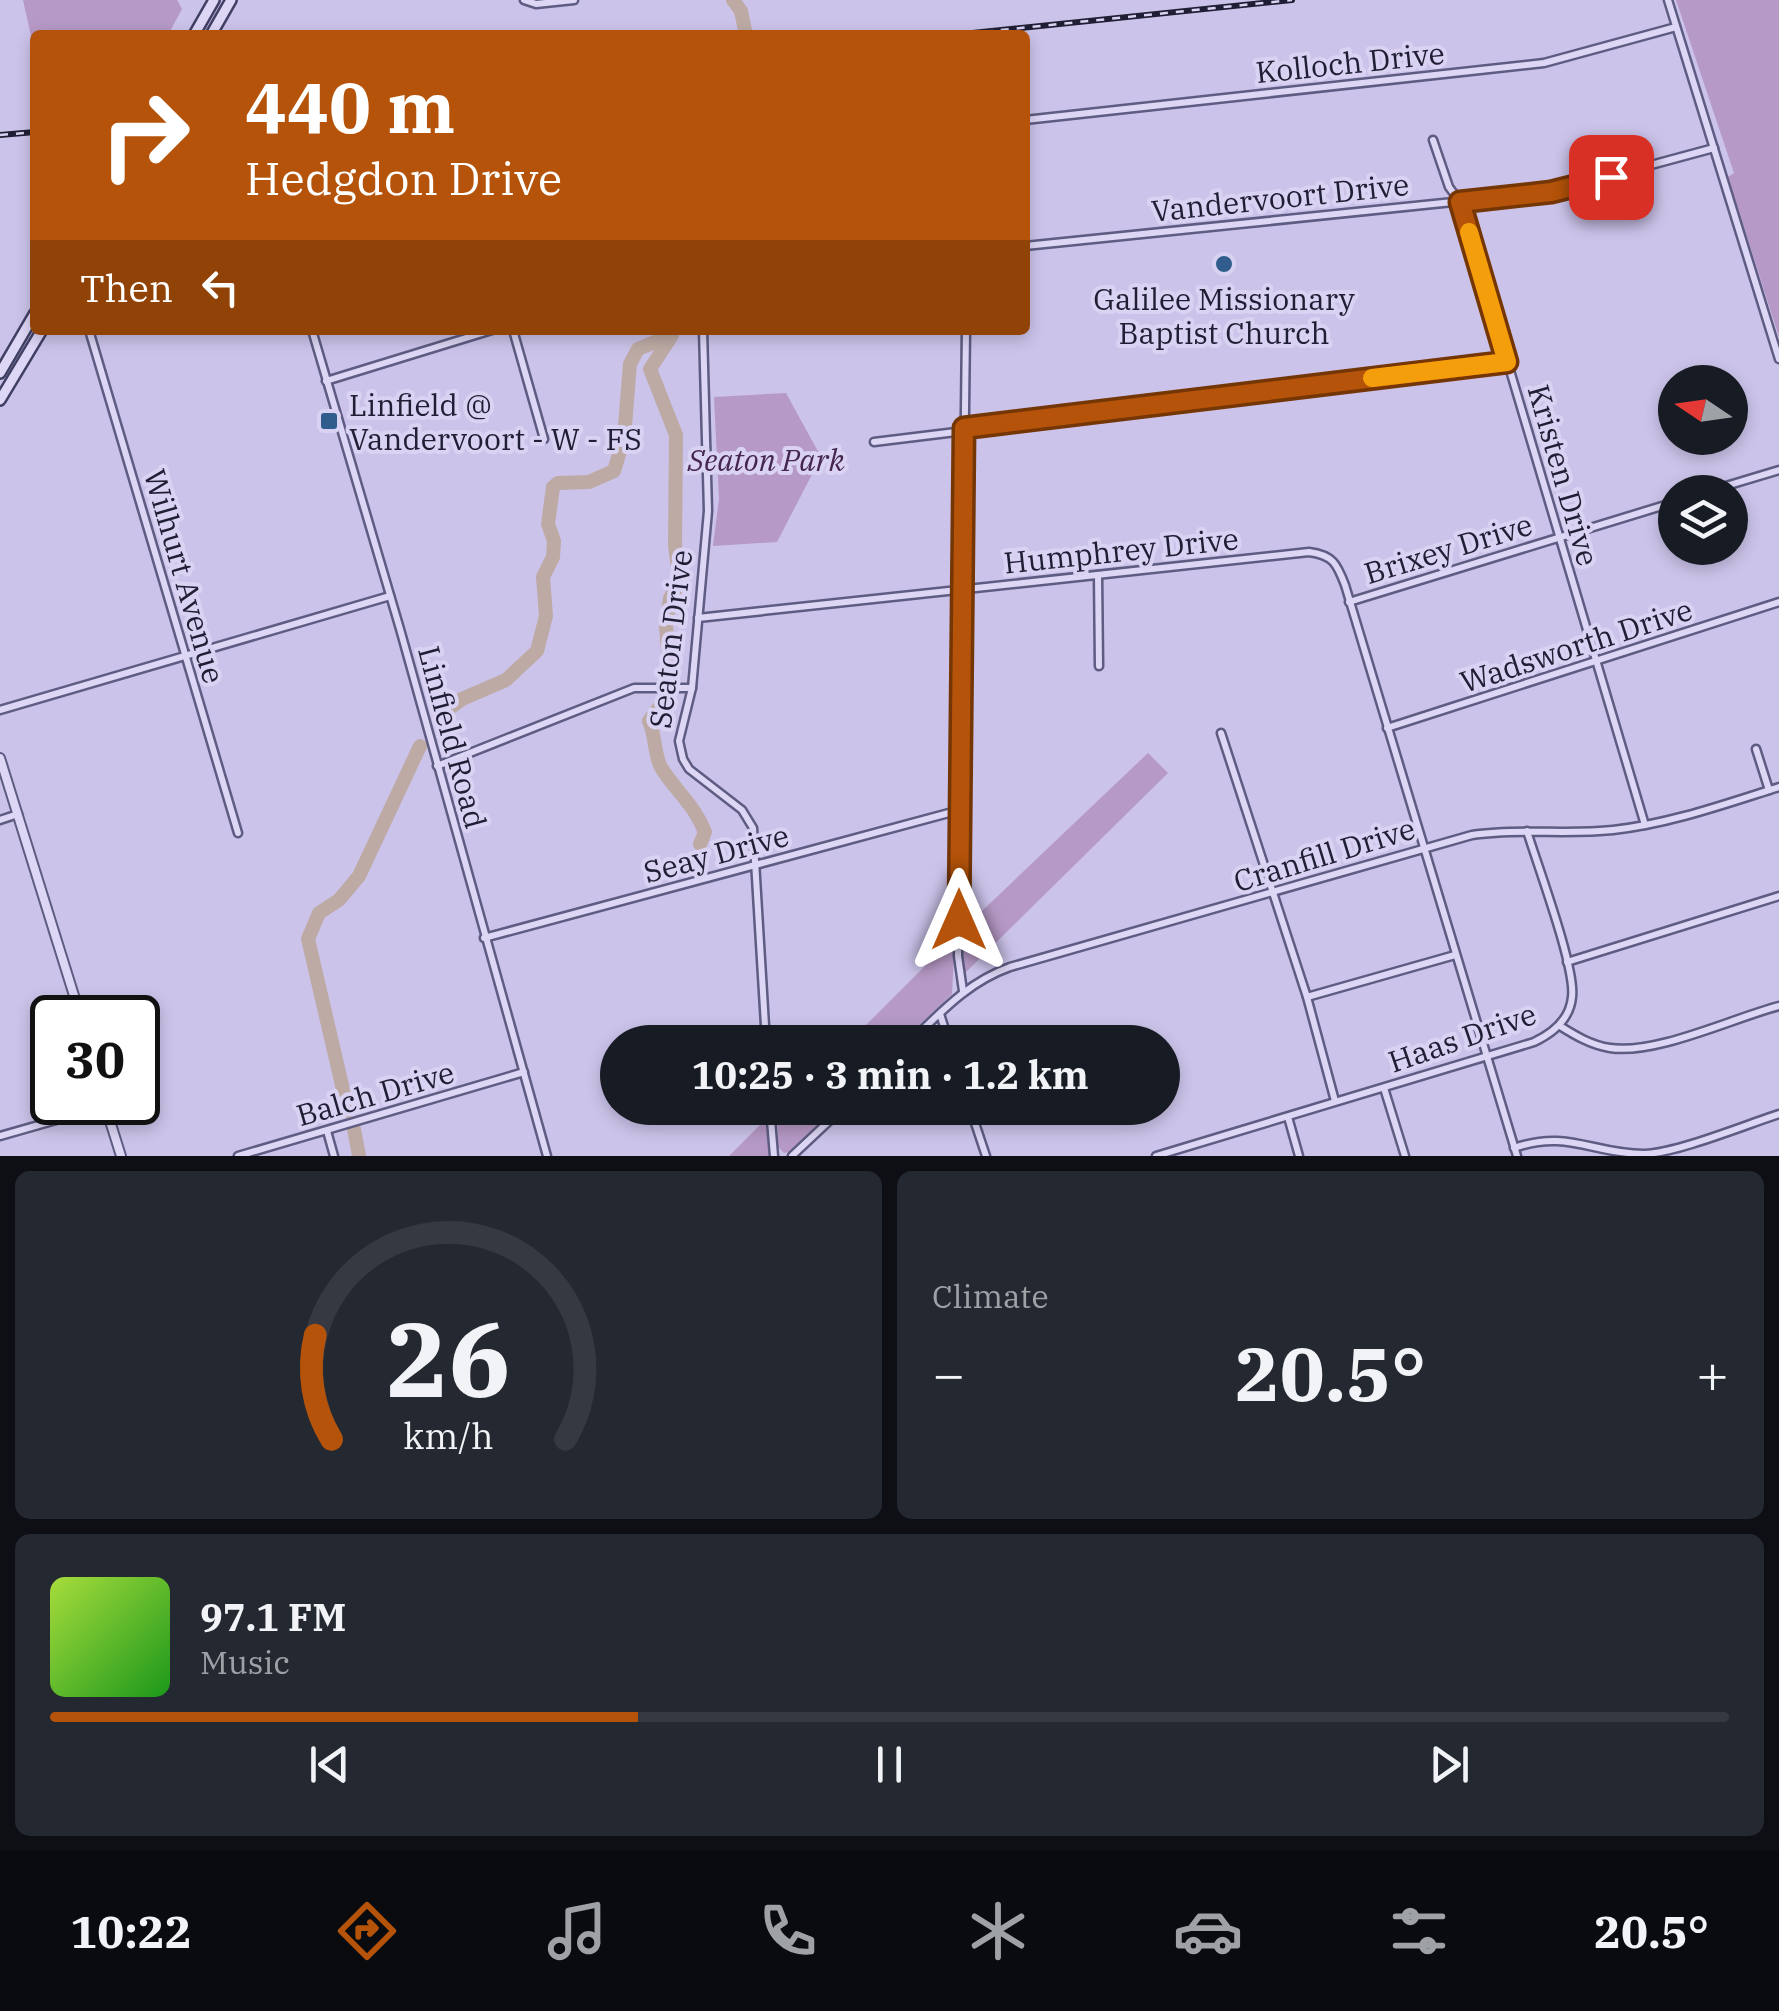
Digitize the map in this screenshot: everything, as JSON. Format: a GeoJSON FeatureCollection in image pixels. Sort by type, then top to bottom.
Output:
{"type":"FeatureCollection","features":[{"type":"Feature","properties":{"kind":"main road"},"geometry":{"type":"LineString","coordinates":[[197,30],[214,0]]}},
{"type":"Feature","properties":{"kind":"main road"},"geometry":{"type":"LineString","coordinates":[[214,30],[231,0]]}},
{"type":"Feature","properties":{"kind":"main road"},"geometry":{"type":"LineString","coordinates":[[0,373],[30,322]]}},
{"type":"Feature","properties":{"kind":"main road"},"geometry":{"type":"LineString","coordinates":[[0,400],[39,335]]}},
{"type":"Feature","properties":{"kind":"street"},"geometry":{"type":"LineString","coordinates":[[524,0],[536,4],[574,0]]}},
{"type":"Feature","properties":{"kind":"street"},"geometry":{"type":"LineString","coordinates":[[1668,0],[1779,360]]}},
{"type":"Feature","properties":{"kind":"street","name":"Kolloch Drive"},"geometry":{"type":"LineString","coordinates":[[1030,119],[1544,64],[1676,27]]}},
{"type":"Feature","properties":{"kind":"street","name":"Kristen Drive"},"geometry":{"type":"LineString","coordinates":[[1433,140],[1448,187],[1460,202],[1645,825]]}},
{"type":"Feature","properties":{"kind":"street","name":"Vandervoort Drive"},"geometry":{"type":"LineString","coordinates":[[1030,245],[1576,187],[1714,148]]}},
{"type":"Feature","properties":{"kind":"street","name":"Wilhurt Avenue"},"geometry":{"type":"LineString","coordinates":[[90,335],[238,833]]}},
{"type":"Feature","properties":{"kind":"street","name":"Linfield Road"},"geometry":{"type":"LineString","coordinates":[[313,335],[547,1156]]}},
{"type":"Feature","properties":{"kind":"street"},"geometry":{"type":"LineString","coordinates":[[326,381],[476,335]]}},
{"type":"Feature","properties":{"kind":"street"},"geometry":{"type":"LineString","coordinates":[[513,335],[544,440]]}},
{"type":"Feature","properties":{"kind":"street","name":"Seaton Drive"},"geometry":{"type":"LineString","coordinates":[[703,335],[709,486],[692,688],[679,740],[683,760],[698,778],[742,810],[752,828],[765,1025]]}},
{"type":"Feature","properties":{"kind":"street"},"geometry":{"type":"LineString","coordinates":[[963,992],[958,956],[966,335]]}},
{"type":"Feature","properties":{"kind":"street"},"geometry":{"type":"LineString","coordinates":[[874,442],[1507,362]]}},
{"type":"Feature","properties":{"kind":"street"},"geometry":{"type":"LineString","coordinates":[[1748,479],[1779,470]]}},
{"type":"Feature","properties":{"kind":"street","name":"Brixey Drive"},"geometry":{"type":"LineString","coordinates":[[1349,602],[1658,507]]}},
{"type":"Feature","properties":{"kind":"street","name":"Humphrey Drive"},"geometry":{"type":"LineString","coordinates":[[698,618],[1310,552],[1337,563],[1349,602]]}},
{"type":"Feature","properties":{"kind":"street"},"geometry":{"type":"LineString","coordinates":[[1098,575],[1098,666]]}},
{"type":"Feature","properties":{"kind":"street"},"geometry":{"type":"LineString","coordinates":[[0,710],[390,596]]}},
{"type":"Feature","properties":{"kind":"street"},"geometry":{"type":"LineString","coordinates":[[1349,602],[1515,1152],[1535,1140],[1553,1138],[1647,1154],[1779,1114]]}},
{"type":"Feature","properties":{"kind":"street","name":"Wadsworth Drive"},"geometry":{"type":"LineString","coordinates":[[1387,728],[1596,664],[1779,602]]}},
{"type":"Feature","properties":{"kind":"street"},"geometry":{"type":"LineString","coordinates":[[437,766],[634,688],[692,688]]}},
{"type":"Feature","properties":{"kind":"street"},"geometry":{"type":"LineString","coordinates":[[1221,733],[1307,997],[1335,1101]]}},
{"type":"Feature","properties":{"kind":"street"},"geometry":{"type":"LineString","coordinates":[[1756,749],[1769,790]]}},
{"type":"Feature","properties":{"kind":"street"},"geometry":{"type":"LineString","coordinates":[[0,758],[73,995]]}},
{"type":"Feature","properties":{"kind":"street","name":"Cranfill Drive"},"geometry":{"type":"LineString","coordinates":[[928,1025],[963,992],[1010,967],[1472,834],[1527,830],[1593,832],[1645,825],[1779,787]]}},
{"type":"Feature","properties":{"kind":"street","name":"Seay Drive"},"geometry":{"type":"LineString","coordinates":[[484,938],[960,810]]}},
{"type":"Feature","properties":{"kind":"street"},"geometry":{"type":"LineString","coordinates":[[0,820],[18,814]]}},
{"type":"Feature","properties":{"kind":"street"},"geometry":{"type":"LineString","coordinates":[[1527,830],[1573,992],[1560,1026]]}},
{"type":"Feature","properties":{"kind":"street"},"geometry":{"type":"LineString","coordinates":[[1567,962],[1779,896]]}},
{"type":"Feature","properties":{"kind":"street"},"geometry":{"type":"LineString","coordinates":[[1307,997],[1455,955]]}},
{"type":"Feature","properties":{"kind":"street","name":"Haas Drive"},"geometry":{"type":"LineString","coordinates":[[1156,1156],[1188,1152],[1335,1101],[1486,1057],[1548,1036],[1560,1026],[1584,1041],[1624,1049],[1658,1044],[1779,1006]]}},
{"type":"Feature","properties":{"kind":"street"},"geometry":{"type":"LineString","coordinates":[[940,1014],[944,1025]]}},
{"type":"Feature","properties":{"kind":"street","name":"Balch Drive"},"geometry":{"type":"LineString","coordinates":[[238,1156],[524,1072]]}},
{"type":"Feature","properties":{"kind":"street"},"geometry":{"type":"LineString","coordinates":[[1384,1088],[1405,1156]]}},
{"type":"Feature","properties":{"kind":"street"},"geometry":{"type":"LineString","coordinates":[[1288,1117],[1299,1156]]}},
{"type":"Feature","properties":{"kind":"street"},"geometry":{"type":"LineString","coordinates":[[0,1136],[36,1125]]}},
{"type":"Feature","properties":{"kind":"street"},"geometry":{"type":"LineString","coordinates":[[111,1125],[121,1156]]}},
{"type":"Feature","properties":{"kind":"street"},"geometry":{"type":"LineString","coordinates":[[771,1125],[774,1156]]}},
{"type":"Feature","properties":{"kind":"street"},"geometry":{"type":"LineString","coordinates":[[792,1156],[825,1125]]}},
{"type":"Feature","properties":{"kind":"street"},"geometry":{"type":"LineString","coordinates":[[976,1125],[986,1156]]}},
{"type":"Feature","properties":{"kind":"street"},"geometry":{"type":"LineString","coordinates":[[327,1131],[334,1156]]}},
{"type":"Feature","properties":{"kind":"green space"},"geometry":{"type":"Polygon","coordinates":[[[23,0],[177,0],[182,9],[171,30],[30,32],[23,0]]]}},
{"type":"Feature","properties":{"kind":"green space"},"geometry":{"type":"Polygon","coordinates":[[[1676,0],[1779,0],[1779,337],[1728,177],[1734,173],[1676,0]]]}},
{"type":"Feature","properties":{"kind":"green space","name":"Seaton Park"},"geometry":{"type":"Polygon","coordinates":[[[786,393],[821,457],[777,542],[713,546],[719,499],[714,397],[786,393]]]}},
{"type":"Feature","properties":{"kind":"green space"},"geometry":{"type":"Polygon","coordinates":[[[1148,753],[1168,773],[963,975],[962,930],[1148,753]]]}},
{"type":"Feature","properties":{"kind":"green space"},"geometry":{"type":"Polygon","coordinates":[[[955,936],[952,994],[919,1025],[866,1025],[955,936]]]}},
{"type":"Feature","properties":{"kind":"green space"},"geometry":{"type":"Polygon","coordinates":[[[760,1125],[766,1125],[769,1156],[729,1156],[760,1125]]]}},
{"type":"Feature","properties":{"kind":"green space"},"geometry":{"type":"Polygon","coordinates":[[[777,1125],[817,1125],[789,1152],[778,1147],[777,1125]]]}},
{"type":"Feature","properties":{"kind":"waterway"},"geometry":{"type":"LineString","coordinates":[[733,0],[741,11],[745,30]]}},
{"type":"Feature","properties":{"kind":"waterway"},"geometry":{"type":"LineString","coordinates":[[439,716],[462,699],[506,680],[537,651],[546,616],[543,577],[553,557],[554,541],[548,524],[553,487],[558,483],[589,482],[614,471],[624,438],[630,364],[638,349],[672,335]]}},
{"type":"Feature","properties":{"kind":"waterway"},"geometry":{"type":"LineString","coordinates":[[670,675],[666,627],[670,598],[680,582],[675,546],[676,435],[650,369],[671,337]]}},
{"type":"Feature","properties":{"kind":"waterway"},"geometry":{"type":"LineString","coordinates":[[666,698],[649,721],[662,769],[691,806],[705,832],[700,844]]}},
{"type":"Feature","properties":{"kind":"waterway"},"geometry":{"type":"LineString","coordinates":[[348,1111],[308,939],[319,913],[339,900],[359,876],[420,746]]}},
{"type":"Feature","properties":{"kind":"waterway"},"geometry":{"type":"LineString","coordinates":[[354,1129],[359,1156]]}},
{"type":"Feature","properties":{"kind":"railway"},"geometry":{"type":"LineString","coordinates":[[1001,30],[1292,0]]}},
{"type":"Feature","properties":{"kind":"railway"},"geometry":{"type":"LineString","coordinates":[[0,135],[30,132]]}},
{"type":"Feature","properties":{"kind":"slow traffic"},"geometry":{"type":"LineString","coordinates":[[1372,378],[1507,362],[1469,232]]}},
{"type":"Feature","properties":{"kind":"place","name":"Galilee Missionary Baptist Church"},"geometry":{"type":"Point","coordinates":[1224,264]}},
{"type":"Feature","properties":{"kind":"place","name":"Linfield @ Vandervoort - W - FS"},"geometry":{"type":"Point","coordinates":[329,421]}},
{"type":"Feature","properties":{"kind":"route"},"geometry":{"type":"LineString","coordinates":[[959,920],[964,428],[1507,362],[1460,202],[1551,192],[1611,177]]}}]}
